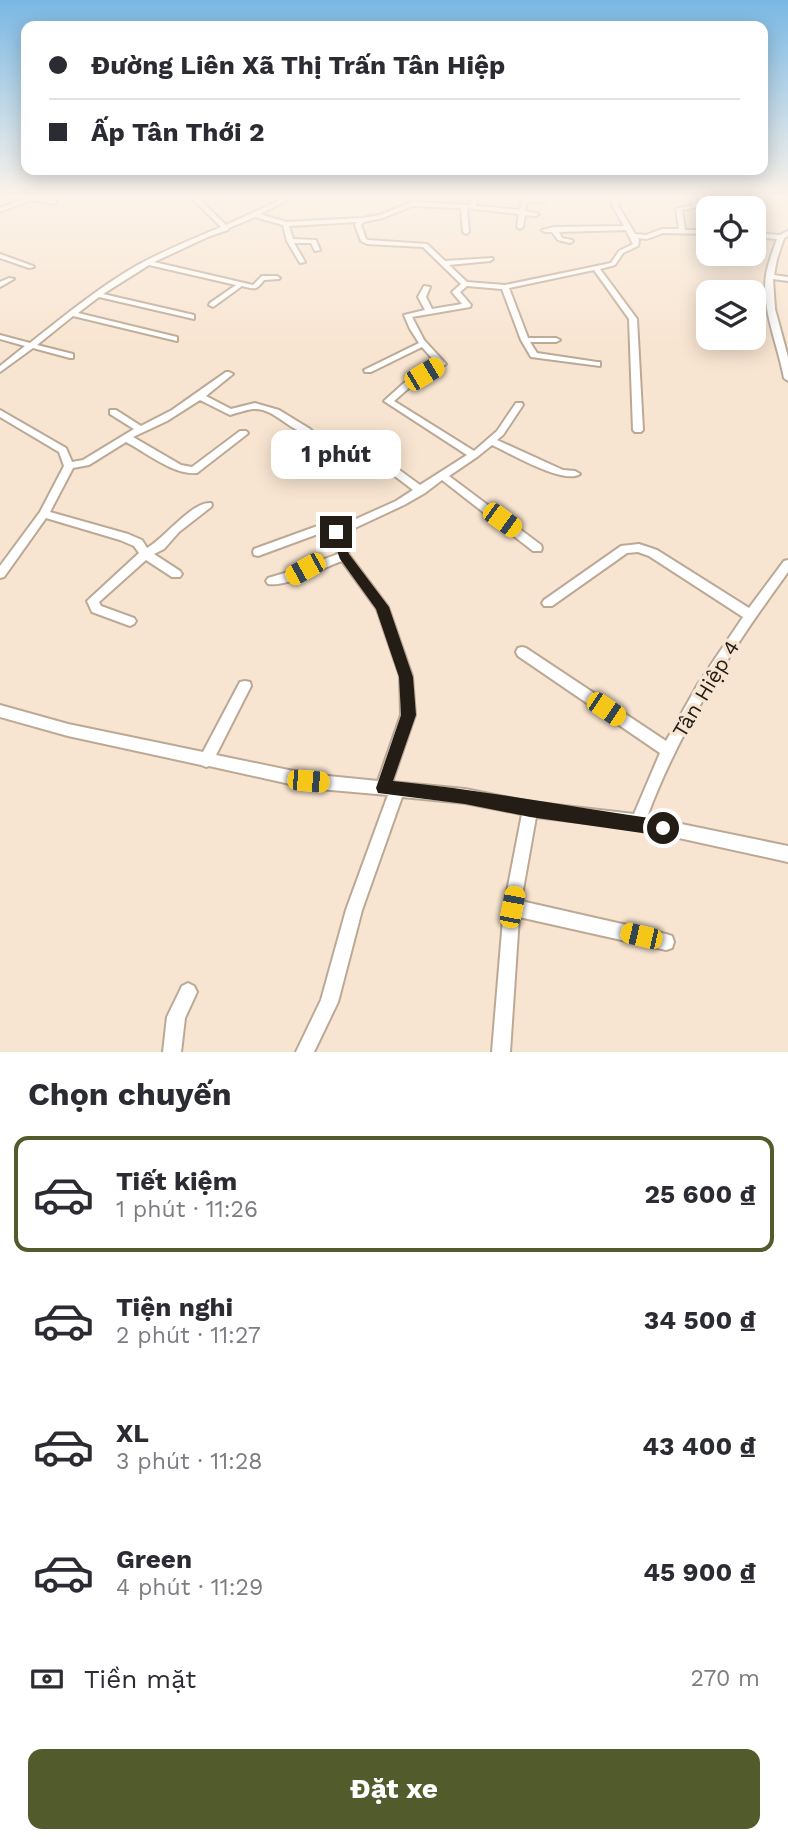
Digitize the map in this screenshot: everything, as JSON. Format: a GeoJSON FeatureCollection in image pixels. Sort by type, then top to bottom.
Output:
{"type":"FeatureCollection","features":[{"type":"Feature","properties":{"kind":"street"},"geometry":{"type":"LineString","coordinates":[[0,370],[149,262],[186,246]]}},
{"type":"Feature","properties":{"kind":"street"},"geometry":{"type":"LineString","coordinates":[[293,246],[302,262]]}},
{"type":"Feature","properties":{"kind":"street"},"geometry":{"type":"LineString","coordinates":[[316,246],[317,250]]}},
{"type":"Feature","properties":{"kind":"street"},"geometry":{"type":"LineString","coordinates":[[425,246],[466,284],[505,287],[613,264],[621,252],[634,246]]}},
{"type":"Feature","properties":{"kind":"street"},"geometry":{"type":"LineString","coordinates":[[781,246],[769,276],[768,294],[788,375]]}},
{"type":"Feature","properties":{"kind":"street"},"geometry":{"type":"LineString","coordinates":[[0,256],[31,267]]}},
{"type":"Feature","properties":{"kind":"street"},"geometry":{"type":"LineString","coordinates":[[444,263],[490,259]]}},
{"type":"Feature","properties":{"kind":"street"},"geometry":{"type":"LineString","coordinates":[[149,262],[255,286],[262,278],[277,278]]}},
{"type":"Feature","properties":{"kind":"street"},"geometry":{"type":"LineString","coordinates":[[597,269],[634,318],[638,430]]}},
{"type":"Feature","properties":{"kind":"street"},"geometry":{"type":"LineString","coordinates":[[769,276],[788,279]]}},
{"type":"Feature","properties":{"kind":"street"},"geometry":{"type":"LineString","coordinates":[[0,285],[11,279]]}},
{"type":"Feature","properties":{"kind":"street"},"geometry":{"type":"LineString","coordinates":[[213,305],[241,284]]}},
{"type":"Feature","properties":{"kind":"street"},"geometry":{"type":"LineString","coordinates":[[466,284],[456,292],[467,305],[408,315],[422,344],[442,364],[407,385],[388,401],[474,454]]}},
{"type":"Feature","properties":{"kind":"street"},"geometry":{"type":"LineString","coordinates":[[426,287],[422,297],[429,311]]}},
{"type":"Feature","properties":{"kind":"street"},"geometry":{"type":"LineString","coordinates":[[505,287],[525,340],[534,355],[597,365]]}},
{"type":"Feature","properties":{"kind":"street"},"geometry":{"type":"LineString","coordinates":[[100,295],[191,317]]}},
{"type":"Feature","properties":{"kind":"street"},"geometry":{"type":"LineString","coordinates":[[74,314],[174,339]]}},
{"type":"Feature","properties":{"kind":"street"},"geometry":{"type":"LineString","coordinates":[[776,329],[788,330]]}},
{"type":"Feature","properties":{"kind":"street"},"geometry":{"type":"LineString","coordinates":[[0,337],[70,356]]}},
{"type":"Feature","properties":{"kind":"street"},"geometry":{"type":"LineString","coordinates":[[525,340],[556,340]]}},
{"type":"Feature","properties":{"kind":"street"},"geometry":{"type":"LineString","coordinates":[[368,370],[422,344]]}},
{"type":"Feature","properties":{"kind":"street"},"geometry":{"type":"LineString","coordinates":[[69,466],[86,463],[200,396],[229,374]]}},
{"type":"Feature","properties":{"kind":"street"},"geometry":{"type":"LineString","coordinates":[[200,396],[230,412],[251,405],[270,410],[307,430]]}},
{"type":"Feature","properties":{"kind":"street"},"geometry":{"type":"LineString","coordinates":[[336,532],[421,491],[443,476],[500,433],[519,405]]}},
{"type":"Feature","properties":{"kind":"street"},"geometry":{"type":"LineString","coordinates":[[0,412],[63,450],[69,466],[44,514],[0,574]]}},
{"type":"Feature","properties":{"kind":"street"},"geometry":{"type":"LineString","coordinates":[[113,412],[140,429]]}},
{"type":"Feature","properties":{"kind":"street"},"geometry":{"type":"LineString","coordinates":[[182,480],[243,433]]}},
{"type":"Feature","properties":{"kind":"street"},"geometry":{"type":"LineString","coordinates":[[127,438],[178,467],[194,471]]}},
{"type":"Feature","properties":{"kind":"street"},"geometry":{"type":"LineString","coordinates":[[491,441],[561,473],[575,474]]}},
{"type":"Feature","properties":{"kind":"street"},"geometry":{"type":"LineString","coordinates":[[369,452],[421,491]]}},
{"type":"Feature","properties":{"kind":"street"},"geometry":{"type":"LineString","coordinates":[[443,476],[537,548]]}},
{"type":"Feature","properties":{"kind":"street"},"geometry":{"type":"LineString","coordinates":[[131,621],[96,609],[93,601],[145,554],[160,545],[175,529],[207,505]]}},
{"type":"Feature","properties":{"kind":"street"},"geometry":{"type":"LineString","coordinates":[[44,514],[124,537],[138,544],[145,554],[176,574]]}},
{"type":"Feature","properties":{"kind":"street"},"geometry":{"type":"LineString","coordinates":[[258,552],[327,527],[336,532],[344,556],[382,607],[406,677],[408,715],[391,789],[329,1002],[305,1052]]}},
{"type":"Feature","properties":{"kind":"street"},"geometry":{"type":"LineString","coordinates":[[548,603],[625,549],[639,548],[653,553],[750,615]]}},
{"type":"Feature","properties":{"kind":"street"},"geometry":{"type":"LineString","coordinates":[[272,581],[290,578],[305,569],[344,556]]}},
{"type":"Feature","properties":{"kind":"street","name":"Tân Hiệp 4"},"geometry":{"type":"LineString","coordinates":[[638,822],[648,792],[669,751],[750,615],[787,567]]}},
{"type":"Feature","properties":{"kind":"street"},"geometry":{"type":"LineString","coordinates":[[523,652],[669,751]]}},
{"type":"Feature","properties":{"kind":"street"},"geometry":{"type":"LineString","coordinates":[[206,761],[245,686]]}},
{"type":"Feature","properties":{"kind":"street"},"geometry":{"type":"LineString","coordinates":[[0,711],[68,730],[308,781],[465,796],[530,809],[638,822],[788,853]]}},
{"type":"Feature","properties":{"kind":"street"},"geometry":{"type":"LineString","coordinates":[[501,1052],[512,907],[530,809]]}},
{"type":"Feature","properties":{"kind":"street"},"geometry":{"type":"LineString","coordinates":[[512,907],[666,942]]}},
{"type":"Feature","properties":{"kind":"street"},"geometry":{"type":"LineString","coordinates":[[172,1052],[176,1017],[188,992]]}},
{"type":"Feature","properties":{"kind":"route"},"geometry":{"type":"LineString","coordinates":[[336,532],[344,556],[382,607],[406,677],[408,715],[383,788],[465,796],[530,809],[638,822],[663,828]]}}]}
